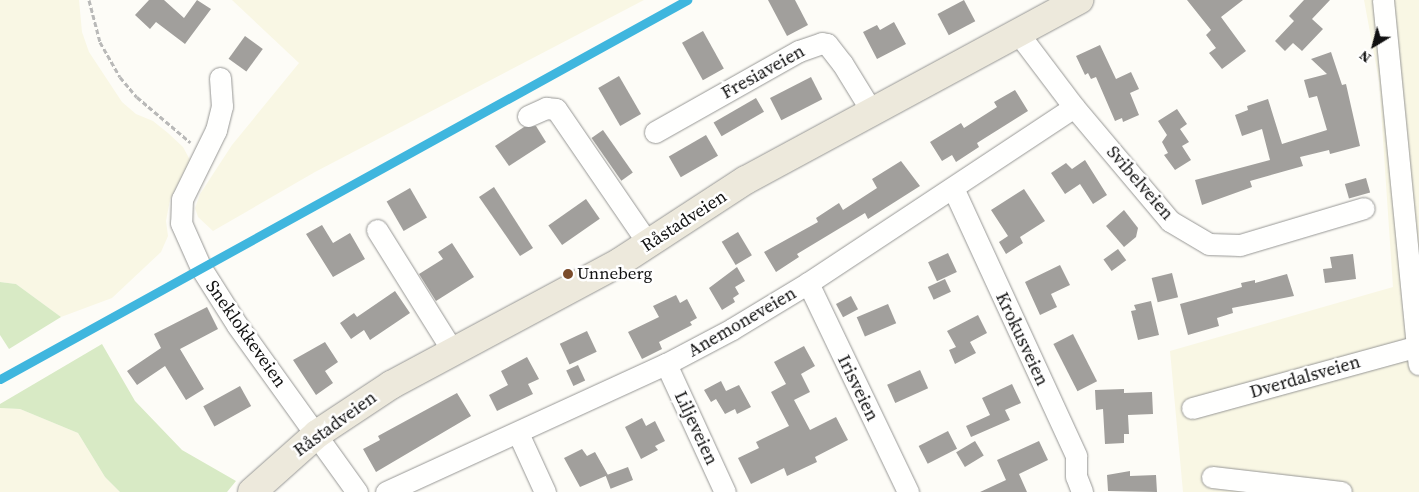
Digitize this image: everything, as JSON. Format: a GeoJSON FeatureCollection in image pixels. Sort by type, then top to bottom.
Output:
{"type":"FeatureCollection","features":[{"type":"Feature","properties":{"kind":"main road","name":"Råstadveien"},"geometry":{"type":"LineString","coordinates":[[252,492],[318,434],[351,410],[452,350],[649,245],[746,180],[1079,0]]}},
{"type":"Feature","properties":{"kind":"street","name":"Dverdalsveien"},"geometry":{"type":"LineString","coordinates":[[1192,408],[1418,355],[1383,0]]}},
{"type":"Feature","properties":{"kind":"street","name":"Svibelveien"},"geometry":{"type":"LineString","coordinates":[[1018,33],[1074,108],[1170,221],[1209,244],[1240,245],[1364,208]]}},
{"type":"Feature","properties":{"kind":"street","name":"Fresiaveien"},"geometry":{"type":"LineString","coordinates":[[655,132],[799,51],[822,43],[827,44],[842,63],[872,112]]}},
{"type":"Feature","properties":{"kind":"street","name":"Sneklokkeveien"},"geometry":{"type":"LineString","coordinates":[[220,78],[222,106],[216,130],[182,199],[181,223],[186,240],[237,325],[318,434],[357,492]]}},
{"type":"Feature","properties":{"kind":"street"},"geometry":{"type":"LineString","coordinates":[[528,116],[546,108],[556,109],[649,245]]}},
{"type":"Feature","properties":{"kind":"street","name":"Anemoneveien"},"geometry":{"type":"LineString","coordinates":[[386,492],[412,478],[518,433],[666,364],[808,283],[1074,108]]}},
{"type":"Feature","properties":{"kind":"street","name":"Krokusveien"},"geometry":{"type":"LineString","coordinates":[[953,188],[1076,456],[1076,476],[1082,492]]}},
{"type":"Feature","properties":{"kind":"street"},"geometry":{"type":"LineString","coordinates":[[376,230],[452,350]]}},
{"type":"Feature","properties":{"kind":"street","name":"Irisveien"},"geometry":{"type":"LineString","coordinates":[[808,283],[908,492]]}},
{"type":"Feature","properties":{"kind":"street","name":"Liljeveien"},"geometry":{"type":"LineString","coordinates":[[666,364],[725,492]]}},
{"type":"Feature","properties":{"kind":"street"},"geometry":{"type":"LineString","coordinates":[[518,433],[545,492]]}},
{"type":"Feature","properties":{"kind":"street"},"geometry":{"type":"LineString","coordinates":[[1212,477],[1341,492]]}},
{"type":"Feature","properties":{"kind":"path"},"geometry":{"type":"LineString","coordinates":[[89,0],[100,42],[120,77],[137,98],[203,154]]}},
{"type":"Feature","properties":{"kind":"shaded area"},"geometry":{"type":"Polygon","coordinates":[[[0,0],[79,0],[82,32],[89,52],[122,102],[136,114],[153,121],[168,133],[183,147],[190,160],[170,200],[166,221],[168,236],[161,252],[112,298],[61,317],[16,284],[0,282],[0,0]]]}},
{"type":"Feature","properties":{"kind":"shaded area"},"geometry":{"type":"Polygon","coordinates":[[[232,0],[644,0],[315,172],[213,231],[198,217],[195,208],[200,194],[232,145],[299,63],[232,0]]]}},
{"type":"Feature","properties":{"kind":"shaded area"},"geometry":{"type":"Polygon","coordinates":[[[1364,0],[1419,0],[1419,492],[1183,492],[1170,351],[1393,287],[1379,81],[1364,0]]]}},
{"type":"Feature","properties":{"kind":"shaded area"},"geometry":{"type":"Polygon","coordinates":[[[0,408],[20,409],[78,433],[105,477],[120,492],[0,492],[0,408]]]}},
{"type":"Feature","properties":{"kind":"green space"},"geometry":{"type":"Polygon","coordinates":[[[0,282],[16,284],[61,317],[9,349],[0,335],[0,282]]]}},
{"type":"Feature","properties":{"kind":"green space"},"geometry":{"type":"Polygon","coordinates":[[[102,344],[135,401],[182,450],[236,481],[227,492],[120,492],[105,477],[78,433],[20,409],[0,408],[0,404],[102,344]]]}},
{"type":"Feature","properties":{"kind":"building"},"geometry":{"type":"Polygon","coordinates":[[[149,0],[164,0],[184,18],[197,0],[211,9],[185,44],[156,22],[150,29],[135,15],[149,0]]]}},
{"type":"Feature","properties":{"kind":"building"},"geometry":{"type":"Polygon","coordinates":[[[768,0],[795,0],[808,25],[787,36],[768,0]]]}},
{"type":"Feature","properties":{"kind":"building"},"geometry":{"type":"Polygon","coordinates":[[[964,0],[975,21],[949,35],[938,14],[964,0]]]}},
{"type":"Feature","properties":{"kind":"building"},"geometry":{"type":"Polygon","coordinates":[[[1187,0],[1243,0],[1221,17],[1246,51],[1222,69],[1209,53],[1216,48],[1206,35],[1211,30],[1187,0]]]}},
{"type":"Feature","properties":{"kind":"building"},"geometry":{"type":"Polygon","coordinates":[[[1304,0],[1330,0],[1312,19],[1323,29],[1302,51],[1293,43],[1285,51],[1275,41],[1294,21],[1289,16],[1304,0]]]}},
{"type":"Feature","properties":{"kind":"building"},"geometry":{"type":"Polygon","coordinates":[[[894,22],[906,44],[877,59],[863,32],[877,25],[880,30],[894,22]]]}},
{"type":"Feature","properties":{"kind":"building"},"geometry":{"type":"Polygon","coordinates":[[[703,31],[724,69],[703,80],[682,43],[703,31]]]}},
{"type":"Feature","properties":{"kind":"building"},"geometry":{"type":"Polygon","coordinates":[[[245,36],[263,49],[246,72],[229,59],[245,36]]]}},
{"type":"Feature","properties":{"kind":"building"},"geometry":{"type":"Polygon","coordinates":[[[1100,45],[1116,79],[1131,72],[1139,89],[1130,93],[1139,115],[1123,122],[1122,118],[1115,121],[1096,77],[1091,79],[1088,73],[1085,75],[1076,56],[1100,45]]]}},
{"type":"Feature","properties":{"kind":"building"},"geometry":{"type":"Polygon","coordinates":[[[1331,52],[1342,85],[1346,84],[1360,146],[1330,154],[1329,150],[1300,157],[1303,166],[1250,181],[1252,187],[1202,205],[1195,180],[1270,160],[1262,129],[1242,136],[1235,115],[1248,110],[1247,106],[1268,99],[1282,144],[1327,130],[1317,96],[1309,98],[1304,80],[1327,74],[1311,59],[1331,52]]]}},
{"type":"Feature","properties":{"kind":"building"},"geometry":{"type":"Polygon","coordinates":[[[619,76],[641,114],[620,126],[598,88],[619,76]]]}},
{"type":"Feature","properties":{"kind":"building"},"geometry":{"type":"Polygon","coordinates":[[[811,77],[822,99],[781,120],[770,98],[811,77]]]}},
{"type":"Feature","properties":{"kind":"building"},"geometry":{"type":"Polygon","coordinates":[[[1015,90],[1028,111],[977,143],[979,147],[956,162],[952,155],[942,161],[930,142],[961,123],[964,128],[997,107],[994,102],[1015,90]]]}},
{"type":"Feature","properties":{"kind":"building"},"geometry":{"type":"Polygon","coordinates":[[[756,98],[764,112],[722,136],[714,122],[756,98]]]}},
{"type":"Feature","properties":{"kind":"building"},"geometry":{"type":"Polygon","coordinates":[[[1177,109],[1187,124],[1180,129],[1189,142],[1182,146],[1191,160],[1175,170],[1164,155],[1168,153],[1162,142],[1167,135],[1158,121],[1177,109]]]}},
{"type":"Feature","properties":{"kind":"building"},"geometry":{"type":"Polygon","coordinates":[[[536,126],[546,142],[509,166],[495,146],[524,127],[536,126]]]}},
{"type":"Feature","properties":{"kind":"building"},"geometry":{"type":"Polygon","coordinates":[[[603,130],[633,173],[621,181],[592,138],[603,130]]]}},
{"type":"Feature","properties":{"kind":"building"},"geometry":{"type":"Polygon","coordinates":[[[706,135],[718,156],[681,177],[669,156],[706,135]]]}},
{"type":"Feature","properties":{"kind":"building"},"geometry":{"type":"Polygon","coordinates":[[[1085,160],[1107,195],[1093,204],[1080,184],[1065,194],[1051,173],[1066,163],[1072,169],[1085,160]]]}},
{"type":"Feature","properties":{"kind":"building"},"geometry":{"type":"Polygon","coordinates":[[[901,161],[920,186],[868,219],[865,213],[797,254],[799,257],[776,272],[764,252],[818,222],[816,218],[839,203],[843,210],[877,188],[872,179],[901,161]]]}},
{"type":"Feature","properties":{"kind":"building"},"geometry":{"type":"Polygon","coordinates":[[[1366,178],[1370,192],[1349,198],[1345,184],[1366,178]]]}},
{"type":"Feature","properties":{"kind":"building"},"geometry":{"type":"Polygon","coordinates":[[[494,187],[533,248],[520,256],[479,197],[494,187]]]}},
{"type":"Feature","properties":{"kind":"building"},"geometry":{"type":"Polygon","coordinates":[[[410,188],[427,217],[404,231],[387,202],[410,188]]]}},
{"type":"Feature","properties":{"kind":"building"},"geometry":{"type":"Polygon","coordinates":[[[1024,189],[1045,221],[1020,237],[1023,243],[1006,254],[999,242],[1008,236],[991,210],[1024,189]]]}},
{"type":"Feature","properties":{"kind":"building"},"geometry":{"type":"Polygon","coordinates":[[[586,199],[600,219],[562,245],[548,225],[586,199]]]}},
{"type":"Feature","properties":{"kind":"building"},"geometry":{"type":"Polygon","coordinates":[[[1124,210],[1138,228],[1136,237],[1124,247],[1106,226],[1124,210]]]}},
{"type":"Feature","properties":{"kind":"building"},"geometry":{"type":"Polygon","coordinates":[[[322,225],[333,243],[350,233],[365,259],[333,277],[306,234],[322,225]]]}},
{"type":"Feature","properties":{"kind":"building"},"geometry":{"type":"Polygon","coordinates":[[[738,232],[752,255],[736,265],[722,242],[738,232]]]}},
{"type":"Feature","properties":{"kind":"building"},"geometry":{"type":"Polygon","coordinates":[[[452,243],[474,277],[436,301],[419,274],[443,259],[438,252],[452,243]]]}},
{"type":"Feature","properties":{"kind":"building"},"geometry":{"type":"Polygon","coordinates":[[[1118,249],[1126,260],[1112,271],[1103,260],[1118,249]]]}},
{"type":"Feature","properties":{"kind":"building"},"geometry":{"type":"Polygon","coordinates":[[[948,253],[957,272],[937,281],[928,262],[948,253]]]}},
{"type":"Feature","properties":{"kind":"building"},"geometry":{"type":"Polygon","coordinates":[[[1353,254],[1356,279],[1325,283],[1323,269],[1332,268],[1330,257],[1353,254]]]}},
{"type":"Feature","properties":{"kind":"building"},"geometry":{"type":"Polygon","coordinates":[[[1060,265],[1070,285],[1051,294],[1057,307],[1040,315],[1025,282],[1060,265]]]}},
{"type":"Feature","properties":{"kind":"building"},"geometry":{"type":"Polygon","coordinates":[[[737,267],[745,281],[735,287],[739,294],[733,298],[735,302],[722,310],[709,288],[737,267]]]}},
{"type":"Feature","properties":{"kind":"building"},"geometry":{"type":"Polygon","coordinates":[[[1172,273],[1178,297],[1158,302],[1152,278],[1172,273]]]}},
{"type":"Feature","properties":{"kind":"building"},"geometry":{"type":"Polygon","coordinates":[[[1287,274],[1294,296],[1232,308],[1233,313],[1217,318],[1219,326],[1188,335],[1180,304],[1242,287],[1241,283],[1255,280],[1255,283],[1287,274]]]}},
{"type":"Feature","properties":{"kind":"building"},"geometry":{"type":"Polygon","coordinates":[[[945,279],[951,292],[934,300],[928,287],[945,279]]]}},
{"type":"Feature","properties":{"kind":"building"},"geometry":{"type":"Polygon","coordinates":[[[395,291],[410,313],[370,340],[364,330],[351,339],[340,323],[354,313],[357,317],[395,291]]]}},
{"type":"Feature","properties":{"kind":"building"},"geometry":{"type":"Polygon","coordinates":[[[676,295],[680,303],[687,299],[697,318],[690,322],[692,325],[659,342],[662,349],[642,359],[628,332],[659,317],[653,306],[676,295]]]}},
{"type":"Feature","properties":{"kind":"building"},"geometry":{"type":"Polygon","coordinates":[[[851,296],[858,309],[843,317],[836,304],[851,296]]]}},
{"type":"Feature","properties":{"kind":"building"},"geometry":{"type":"Polygon","coordinates":[[[1151,301],[1159,335],[1138,340],[1131,311],[1136,310],[1134,305],[1151,301]]]}},
{"type":"Feature","properties":{"kind":"building"},"geometry":{"type":"Polygon","coordinates":[[[888,304],[896,323],[865,337],[857,317],[888,304]]]}},
{"type":"Feature","properties":{"kind":"building"},"geometry":{"type":"Polygon","coordinates":[[[207,307],[218,329],[180,349],[204,389],[186,400],[165,366],[137,385],[127,371],[161,348],[154,334],[207,307]]]}},
{"type":"Feature","properties":{"kind":"building"},"geometry":{"type":"Polygon","coordinates":[[[978,315],[987,333],[970,342],[976,353],[955,364],[949,350],[956,347],[947,331],[978,315]]]}},
{"type":"Feature","properties":{"kind":"building"},"geometry":{"type":"Polygon","coordinates":[[[587,331],[597,352],[570,365],[560,344],[587,331]]]}},
{"type":"Feature","properties":{"kind":"building"},"geometry":{"type":"Polygon","coordinates":[[[1073,334],[1097,381],[1077,391],[1053,344],[1073,334]]]}},
{"type":"Feature","properties":{"kind":"building"},"geometry":{"type":"Polygon","coordinates":[[[325,342],[338,362],[325,371],[333,383],[316,395],[293,360],[325,342]]]}},
{"type":"Feature","properties":{"kind":"building"},"geometry":{"type":"Polygon","coordinates":[[[804,346],[815,366],[801,374],[810,392],[794,400],[810,430],[836,417],[848,440],[815,457],[817,462],[787,476],[784,468],[751,484],[738,458],[759,448],[756,442],[789,426],[771,392],[786,384],[774,362],[804,346]]]}},
{"type":"Feature","properties":{"kind":"building"},"geometry":{"type":"Polygon","coordinates":[[[527,357],[539,379],[528,384],[533,394],[497,411],[489,395],[508,385],[501,371],[527,357]]]}},
{"type":"Feature","properties":{"kind":"building"},"geometry":{"type":"Polygon","coordinates":[[[578,365],[585,380],[573,386],[566,370],[578,365]]]}},
{"type":"Feature","properties":{"kind":"building"},"geometry":{"type":"Polygon","coordinates":[[[920,370],[928,388],[895,403],[887,385],[920,370]]]}},
{"type":"Feature","properties":{"kind":"building"},"geometry":{"type":"Polygon","coordinates":[[[721,381],[726,391],[739,385],[751,407],[737,414],[735,409],[725,414],[716,399],[711,402],[704,390],[721,381]]]}},
{"type":"Feature","properties":{"kind":"building"},"geometry":{"type":"Polygon","coordinates":[[[1012,384],[1021,403],[1005,410],[1010,420],[971,437],[966,426],[990,415],[982,398],[1012,384]]]}},
{"type":"Feature","properties":{"kind":"building"},"geometry":{"type":"Polygon","coordinates":[[[240,386],[251,406],[214,426],[203,406],[240,386]]]}},
{"type":"Feature","properties":{"kind":"building"},"geometry":{"type":"Polygon","coordinates":[[[1124,389],[1124,393],[1152,392],[1153,414],[1128,415],[1129,434],[1124,434],[1124,443],[1105,444],[1103,409],[1096,410],[1095,390],[1124,389]]]}},
{"type":"Feature","properties":{"kind":"building"},"geometry":{"type":"Polygon","coordinates":[[[457,393],[471,416],[376,472],[363,449],[380,440],[378,436],[457,393]]]}},
{"type":"Feature","properties":{"kind":"building"},"geometry":{"type":"Polygon","coordinates":[[[642,418],[646,426],[655,421],[665,441],[655,446],[658,450],[641,459],[625,427],[642,418]]]}},
{"type":"Feature","properties":{"kind":"building"},"geometry":{"type":"Polygon","coordinates":[[[948,431],[957,449],[928,464],[919,446],[948,431]]]}},
{"type":"Feature","properties":{"kind":"building"},"geometry":{"type":"Polygon","coordinates":[[[975,441],[984,456],[965,467],[956,452],[975,441]]]}},
{"type":"Feature","properties":{"kind":"building"},"geometry":{"type":"Polygon","coordinates":[[[1039,441],[1048,460],[1019,474],[1027,492],[980,492],[1006,480],[997,460],[1039,441]]]}},
{"type":"Feature","properties":{"kind":"building"},"geometry":{"type":"Polygon","coordinates":[[[582,449],[587,456],[595,452],[608,475],[580,487],[564,458],[582,449]]]}},
{"type":"Feature","properties":{"kind":"building"},"geometry":{"type":"Polygon","coordinates":[[[628,467],[633,480],[611,489],[606,476],[628,467]]]}},
{"type":"Feature","properties":{"kind":"building"},"geometry":{"type":"Polygon","coordinates":[[[1130,471],[1130,476],[1156,475],[1157,492],[1108,491],[1107,475],[1130,471]]]}},
{"type":"Feature","properties":{"kind":"transit line"},"geometry":{"type":"LineString","coordinates":[[0,379],[687,0]]}},
{"type":"Feature","properties":{"kind":"place","name":"Unneberg"},"geometry":{"type":"Point","coordinates":[568,274]}}]}
